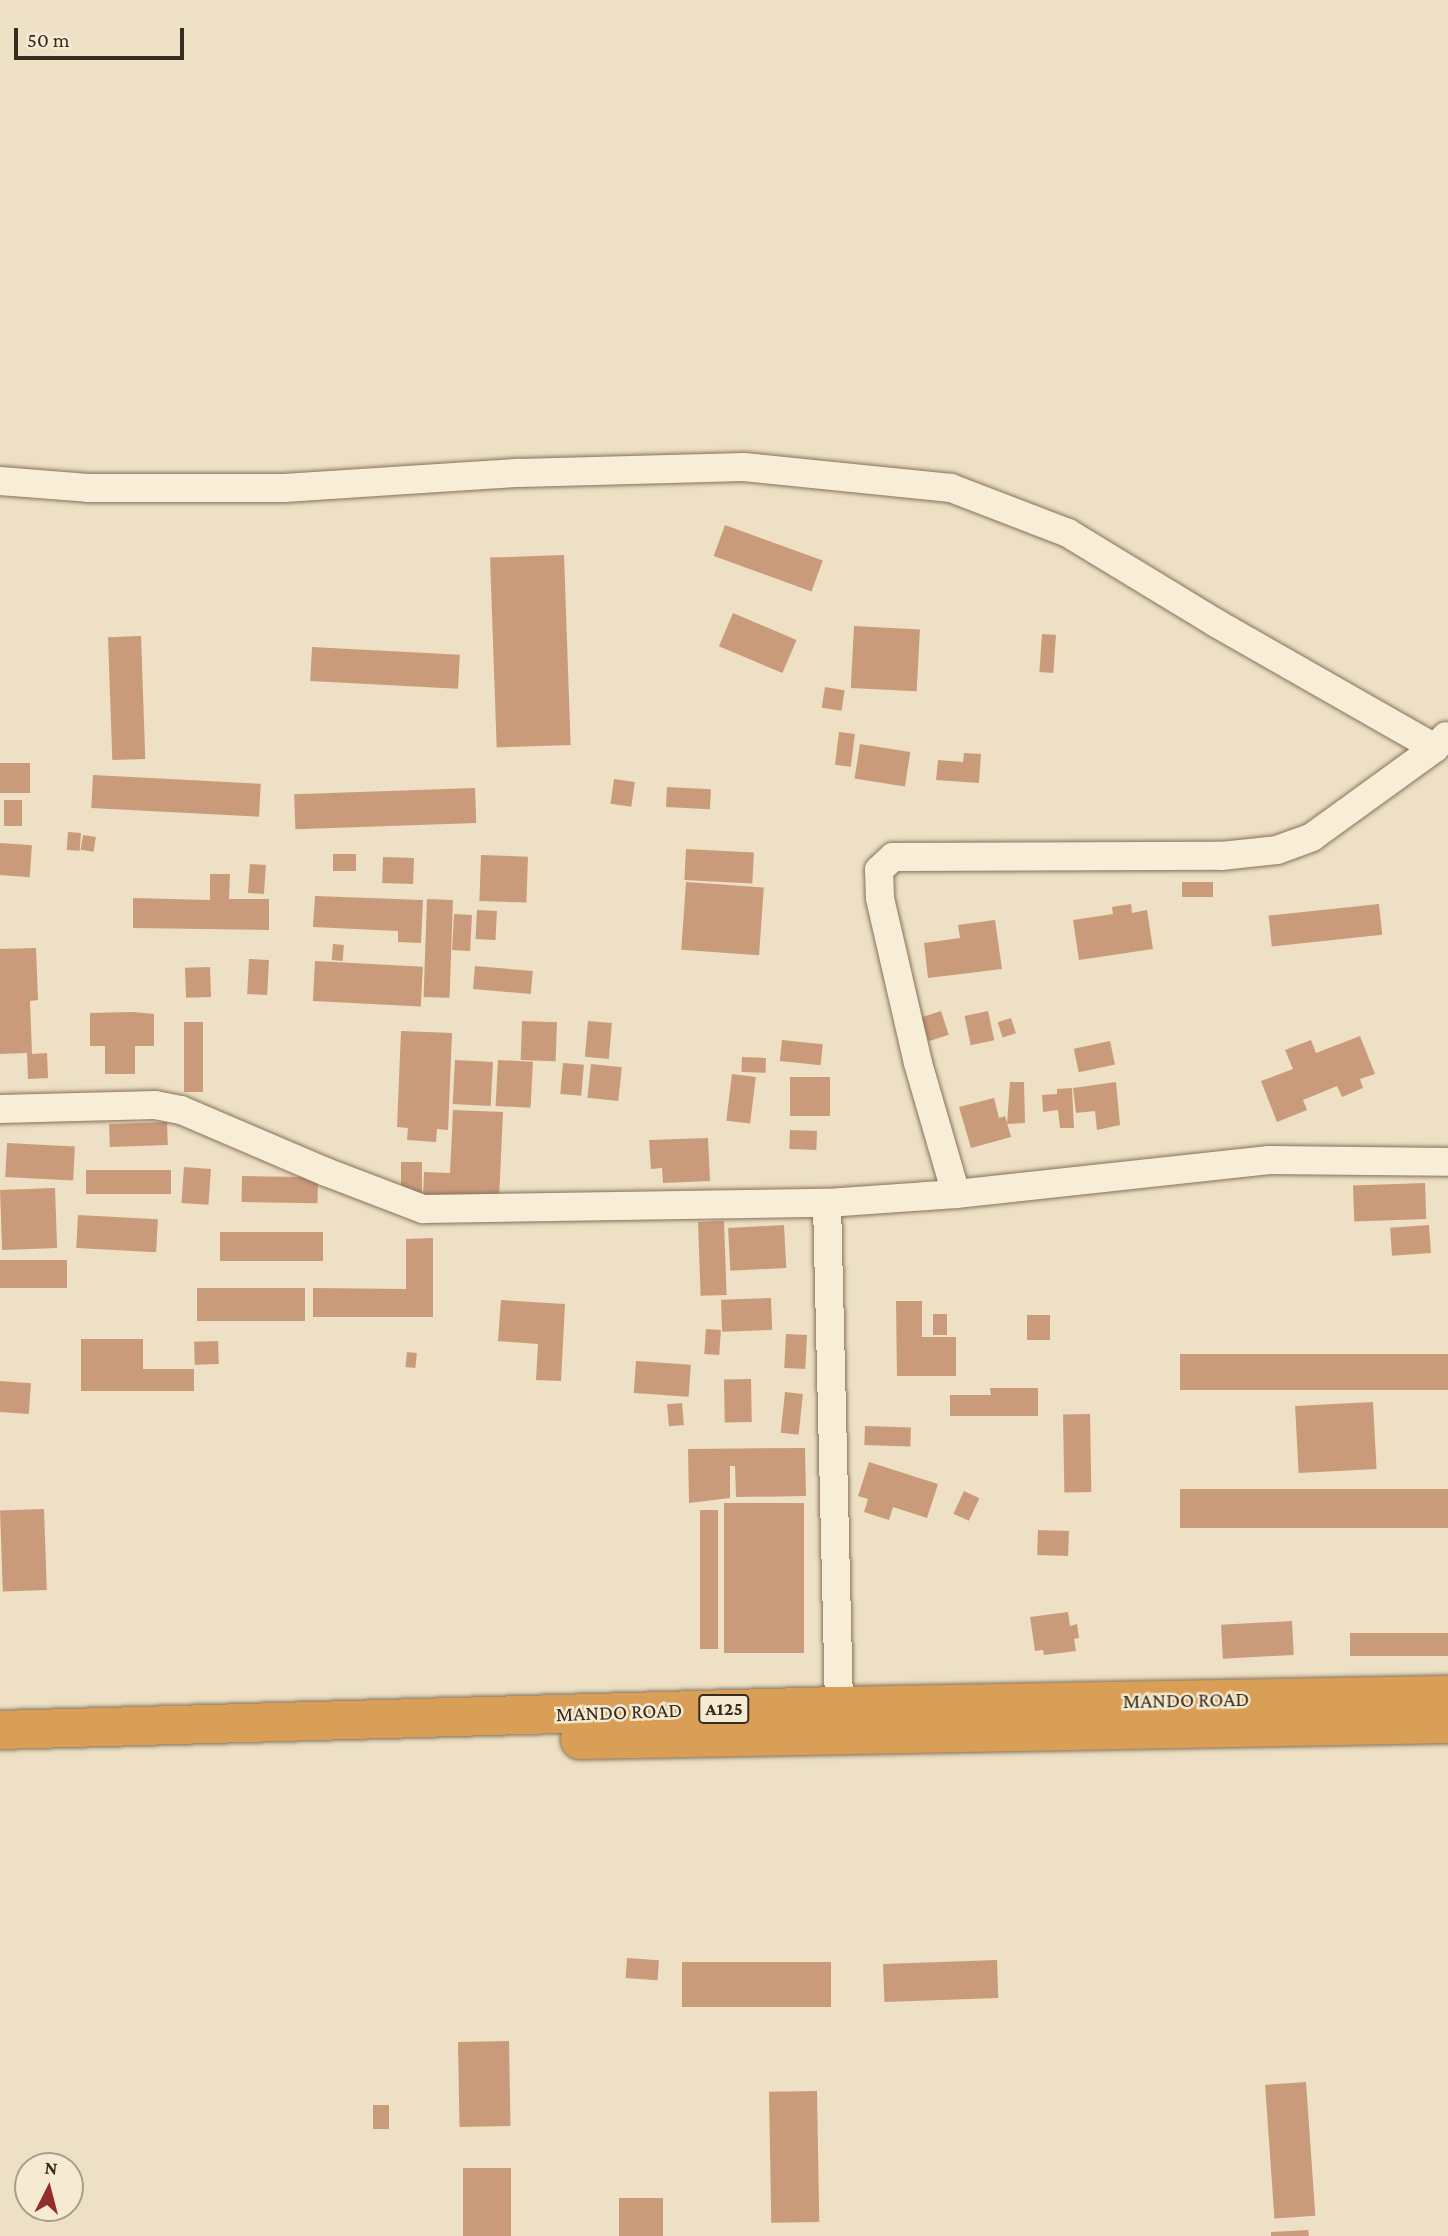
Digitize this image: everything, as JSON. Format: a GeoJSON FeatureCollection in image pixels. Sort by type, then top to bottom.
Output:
{"type":"FeatureCollection","features":[{"type":"Feature","properties":{"kind":"highway","name":"MANDO ROAD"},"geometry":{"type":"LineString","coordinates":[[0,1730],[839,1706],[1448,1695]]}},
{"type":"Feature","properties":{"kind":"highway","name":"MANDO ROAD"},"geometry":{"type":"LineString","coordinates":[[0,1751],[1448,1724]]}},
{"type":"Feature","properties":{"kind":"street"},"geometry":{"type":"LineString","coordinates":[[0,481],[88,488],[285,488],[519,473],[744,467],[951,488],[1068,533],[1216,623],[1441,741],[1312,837],[1277,850],[1221,856],[893,857],[880,870],[880,898],[918,1063],[956,1194]]}},
{"type":"Feature","properties":{"kind":"street"},"geometry":{"type":"LineString","coordinates":[[0,1110],[155,1105],[181,1110],[326,1172],[424,1209],[827,1203],[956,1194],[1269,1160],[1448,1162]]}},
{"type":"Feature","properties":{"kind":"street"},"geometry":{"type":"LineString","coordinates":[[827,1203],[839,1706]]}},
{"type":"Feature","properties":{"kind":"building"},"geometry":{"type":"Polygon","coordinates":[[[725,525],[823,561],[811,592],[714,556],[725,525]]]}},
{"type":"Feature","properties":{"kind":"building"},"geometry":{"type":"Polygon","coordinates":[[[564,555],[571,745],[497,747],[490,558],[564,555]]]}},
{"type":"Feature","properties":{"kind":"building"},"geometry":{"type":"Polygon","coordinates":[[[733,613],[797,640],[782,673],[719,646],[733,613]]]}},
{"type":"Feature","properties":{"kind":"building"},"geometry":{"type":"Polygon","coordinates":[[[854,626],[920,629],[917,691],[851,688],[854,626]]]}},
{"type":"Feature","properties":{"kind":"building"},"geometry":{"type":"Polygon","coordinates":[[[1042,634],[1056,635],[1053,673],[1039,672],[1042,634]]]}},
{"type":"Feature","properties":{"kind":"building"},"geometry":{"type":"Polygon","coordinates":[[[141,636],[145,759],[112,760],[108,637],[141,636]]]}},
{"type":"Feature","properties":{"kind":"building"},"geometry":{"type":"Polygon","coordinates":[[[312,647],[460,655],[458,689],[310,681],[312,647]]]}},
{"type":"Feature","properties":{"kind":"building"},"geometry":{"type":"Polygon","coordinates":[[[825,687],[845,690],[841,711],[822,708],[825,687]]]}},
{"type":"Feature","properties":{"kind":"building"},"geometry":{"type":"Polygon","coordinates":[[[839,732],[855,734],[851,767],[835,765],[839,732]]]}},
{"type":"Feature","properties":{"kind":"building"},"geometry":{"type":"Polygon","coordinates":[[[860,744],[910,752],[905,787],[855,779],[860,744]]]}},
{"type":"Feature","properties":{"kind":"building"},"geometry":{"type":"Polygon","coordinates":[[[964,753],[981,754],[979,783],[936,780],[938,760],[963,762],[964,753]]]}},
{"type":"Feature","properties":{"kind":"building"},"geometry":{"type":"Polygon","coordinates":[[[0,763],[30,763],[30,793],[0,793],[0,763]]]}},
{"type":"Feature","properties":{"kind":"building"},"geometry":{"type":"Polygon","coordinates":[[[93,775],[261,784],[259,817],[91,808],[93,775]]]}},
{"type":"Feature","properties":{"kind":"building"},"geometry":{"type":"Polygon","coordinates":[[[614,779],[635,782],[631,807],[611,804],[614,779]]]}},
{"type":"Feature","properties":{"kind":"building"},"geometry":{"type":"Polygon","coordinates":[[[667,787],[711,789],[710,809],[666,807],[667,787]]]}},
{"type":"Feature","properties":{"kind":"building"},"geometry":{"type":"Polygon","coordinates":[[[475,788],[476,823],[295,829],[294,794],[475,788]]]}},
{"type":"Feature","properties":{"kind":"building"},"geometry":{"type":"Polygon","coordinates":[[[4,800],[22,800],[22,826],[4,826],[4,800]]]}},
{"type":"Feature","properties":{"kind":"building"},"geometry":{"type":"Polygon","coordinates":[[[68,832],[81,833],[80,851],[67,850],[68,832]]]}},
{"type":"Feature","properties":{"kind":"building"},"geometry":{"type":"Polygon","coordinates":[[[83,835],[96,837],[93,852],[81,850],[83,835]]]}},
{"type":"Feature","properties":{"kind":"building"},"geometry":{"type":"Polygon","coordinates":[[[0,843],[32,845],[30,877],[0,875],[0,843]]]}},
{"type":"Feature","properties":{"kind":"building"},"geometry":{"type":"Polygon","coordinates":[[[686,849],[754,853],[752,884],[684,880],[686,849]]]}},
{"type":"Feature","properties":{"kind":"building"},"geometry":{"type":"Polygon","coordinates":[[[333,854],[356,854],[356,871],[333,871],[333,854]]]}},
{"type":"Feature","properties":{"kind":"building"},"geometry":{"type":"Polygon","coordinates":[[[481,855],[528,857],[526,903],[479,901],[481,855]]]}},
{"type":"Feature","properties":{"kind":"building"},"geometry":{"type":"Polygon","coordinates":[[[383,857],[414,858],[413,884],[382,883],[383,857]]]}},
{"type":"Feature","properties":{"kind":"building"},"geometry":{"type":"Polygon","coordinates":[[[250,864],[266,865],[264,894],[248,893],[250,864]]]}},
{"type":"Feature","properties":{"kind":"building"},"geometry":{"type":"Polygon","coordinates":[[[210,874],[230,874],[229,899],[269,899],[269,930],[133,928],[133,898],[210,900],[210,874]]]}},
{"type":"Feature","properties":{"kind":"building"},"geometry":{"type":"Polygon","coordinates":[[[686,882],[764,887],[759,955],[681,950],[686,882]]]}},
{"type":"Feature","properties":{"kind":"building"},"geometry":{"type":"Polygon","coordinates":[[[1182,882],[1213,882],[1213,897],[1182,897],[1182,882]]]}},
{"type":"Feature","properties":{"kind":"building"},"geometry":{"type":"Polygon","coordinates":[[[315,896],[423,900],[421,943],[398,942],[398,931],[313,927],[315,896]]]}},
{"type":"Feature","properties":{"kind":"building"},"geometry":{"type":"Polygon","coordinates":[[[427,899],[453,900],[450,998],[424,997],[427,899]]]}},
{"type":"Feature","properties":{"kind":"building"},"geometry":{"type":"Polygon","coordinates":[[[1131,904],[1132,913],[1147,910],[1153,949],[1079,960],[1073,920],[1113,914],[1112,907],[1131,904]]]}},
{"type":"Feature","properties":{"kind":"building"},"geometry":{"type":"Polygon","coordinates":[[[1379,904],[1382,935],[1272,946],[1269,916],[1379,904]]]}},
{"type":"Feature","properties":{"kind":"building"},"geometry":{"type":"Polygon","coordinates":[[[477,910],[497,911],[495,940],[475,939],[477,910]]]}},
{"type":"Feature","properties":{"kind":"building"},"geometry":{"type":"Polygon","coordinates":[[[454,914],[472,915],[470,951],[452,950],[454,914]]]}},
{"type":"Feature","properties":{"kind":"building"},"geometry":{"type":"Polygon","coordinates":[[[995,920],[1002,969],[928,978],[924,943],[960,938],[958,925],[995,920]]]}},
{"type":"Feature","properties":{"kind":"building"},"geometry":{"type":"Polygon","coordinates":[[[333,944],[344,945],[343,961],[332,960],[333,944]]]}},
{"type":"Feature","properties":{"kind":"building"},"geometry":{"type":"Polygon","coordinates":[[[36,948],[38,1000],[30,1001],[32,1054],[47,1053],[48,1078],[28,1079],[27,1053],[0,1054],[0,949],[36,948]]]}},
{"type":"Feature","properties":{"kind":"building"},"geometry":{"type":"Polygon","coordinates":[[[249,959],[269,960],[267,995],[247,994],[249,959]]]}},
{"type":"Feature","properties":{"kind":"building"},"geometry":{"type":"Polygon","coordinates":[[[315,961],[423,967],[421,1007],[313,1001],[315,961]]]}},
{"type":"Feature","properties":{"kind":"building"},"geometry":{"type":"Polygon","coordinates":[[[475,966],[533,971],[531,994],[473,989],[475,966]]]}},
{"type":"Feature","properties":{"kind":"building"},"geometry":{"type":"Polygon","coordinates":[[[210,967],[211,997],[186,998],[185,968],[210,967]]]}},
{"type":"Feature","properties":{"kind":"building"},"geometry":{"type":"Polygon","coordinates":[[[941,1011],[949,1035],[929,1041],[921,1017],[941,1011]]]}},
{"type":"Feature","properties":{"kind":"building"},"geometry":{"type":"Polygon","coordinates":[[[988,1011],[994,1040],[971,1045],[965,1016],[988,1011]]]}},
{"type":"Feature","properties":{"kind":"building"},"geometry":{"type":"Polygon","coordinates":[[[90,1013],[154,1014],[154,1046],[135,1046],[135,1074],[105,1074],[105,1046],[90,1046],[90,1013]]]}},
{"type":"Feature","properties":{"kind":"building"},"geometry":{"type":"Polygon","coordinates":[[[1011,1018],[1016,1033],[1003,1038],[998,1022],[1011,1018]]]}},
{"type":"Feature","properties":{"kind":"building"},"geometry":{"type":"Polygon","coordinates":[[[522,1021],[557,1022],[556,1061],[521,1060],[522,1021]]]}},
{"type":"Feature","properties":{"kind":"building"},"geometry":{"type":"Polygon","coordinates":[[[588,1021],[612,1023],[609,1059],[585,1057],[588,1021]]]}},
{"type":"Feature","properties":{"kind":"building"},"geometry":{"type":"Polygon","coordinates":[[[184,1022],[203,1022],[203,1092],[184,1092],[184,1022]]]}},
{"type":"Feature","properties":{"kind":"building"},"geometry":{"type":"Polygon","coordinates":[[[401,1031],[452,1033],[448,1130],[437,1129],[436,1142],[407,1140],[408,1128],[397,1127],[401,1031]]]}},
{"type":"Feature","properties":{"kind":"building"},"geometry":{"type":"Polygon","coordinates":[[[1360,1036],[1375,1074],[1360,1079],[1363,1088],[1342,1097],[1337,1086],[1303,1100],[1307,1110],[1277,1122],[1261,1081],[1293,1069],[1285,1050],[1311,1040],[1316,1053],[1360,1036]]]}},
{"type":"Feature","properties":{"kind":"building"},"geometry":{"type":"Polygon","coordinates":[[[782,1040],[823,1044],[821,1065],[780,1061],[782,1040]]]}},
{"type":"Feature","properties":{"kind":"building"},"geometry":{"type":"Polygon","coordinates":[[[1110,1041],[1115,1064],[1079,1072],[1074,1049],[1110,1041]]]}},
{"type":"Feature","properties":{"kind":"building"},"geometry":{"type":"Polygon","coordinates":[[[742,1057],[766,1058],[765,1073],[741,1072],[742,1057]]]}},
{"type":"Feature","properties":{"kind":"building"},"geometry":{"type":"Polygon","coordinates":[[[455,1060],[493,1062],[491,1106],[453,1104],[455,1060]]]}},
{"type":"Feature","properties":{"kind":"building"},"geometry":{"type":"Polygon","coordinates":[[[498,1060],[533,1062],[531,1108],[496,1106],[498,1060]]]}},
{"type":"Feature","properties":{"kind":"building"},"geometry":{"type":"Polygon","coordinates":[[[563,1063],[584,1065],[581,1096],[560,1094],[563,1063]]]}},
{"type":"Feature","properties":{"kind":"building"},"geometry":{"type":"Polygon","coordinates":[[[591,1064],[622,1067],[618,1101],[587,1098],[591,1064]]]}},
{"type":"Feature","properties":{"kind":"building"},"geometry":{"type":"Polygon","coordinates":[[[732,1074],[756,1077],[750,1124],[726,1121],[732,1074]]]}},
{"type":"Feature","properties":{"kind":"building"},"geometry":{"type":"Polygon","coordinates":[[[790,1077],[830,1077],[830,1116],[790,1116],[790,1077]]]}},
{"type":"Feature","properties":{"kind":"building"},"geometry":{"type":"Polygon","coordinates":[[[1010,1082],[1024,1082],[1025,1123],[1007,1124],[1010,1082]]]}},
{"type":"Feature","properties":{"kind":"building"},"geometry":{"type":"Polygon","coordinates":[[[1116,1082],[1120,1125],[1097,1130],[1095,1111],[1076,1113],[1073,1088],[1116,1082]]]}},
{"type":"Feature","properties":{"kind":"building"},"geometry":{"type":"Polygon","coordinates":[[[1072,1088],[1074,1128],[1060,1128],[1058,1110],[1043,1112],[1042,1095],[1057,1094],[1057,1089],[1072,1088]]]}},
{"type":"Feature","properties":{"kind":"building"},"geometry":{"type":"Polygon","coordinates":[[[994,1098],[999,1118],[1005,1116],[1011,1137],[971,1148],[959,1107],[994,1098]]]}},
{"type":"Feature","properties":{"kind":"building"},"geometry":{"type":"Polygon","coordinates":[[[453,1110],[503,1112],[499,1200],[423,1197],[424,1172],[450,1173],[453,1110]]]}},
{"type":"Feature","properties":{"kind":"building"},"geometry":{"type":"Polygon","coordinates":[[[167,1122],[168,1145],[110,1147],[109,1124],[167,1122]]]}},
{"type":"Feature","properties":{"kind":"building"},"geometry":{"type":"Polygon","coordinates":[[[790,1130],[817,1131],[816,1150],[789,1149],[790,1130]]]}},
{"type":"Feature","properties":{"kind":"building"},"geometry":{"type":"Polygon","coordinates":[[[708,1138],[710,1181],[663,1183],[662,1168],[651,1169],[649,1140],[708,1138]]]}},
{"type":"Feature","properties":{"kind":"building"},"geometry":{"type":"Polygon","coordinates":[[[7,1143],[75,1147],[73,1181],[5,1177],[7,1143]]]}},
{"type":"Feature","properties":{"kind":"building"},"geometry":{"type":"Polygon","coordinates":[[[401,1162],[422,1162],[422,1198],[401,1198],[401,1162]]]}},
{"type":"Feature","properties":{"kind":"building"},"geometry":{"type":"Polygon","coordinates":[[[184,1167],[211,1169],[208,1205],[181,1203],[184,1167]]]}},
{"type":"Feature","properties":{"kind":"building"},"geometry":{"type":"Polygon","coordinates":[[[86,1170],[171,1170],[171,1194],[86,1194],[86,1170]]]}},
{"type":"Feature","properties":{"kind":"building"},"geometry":{"type":"Polygon","coordinates":[[[242,1176],[318,1177],[318,1203],[242,1202],[242,1176]]]}},
{"type":"Feature","properties":{"kind":"building"},"geometry":{"type":"Polygon","coordinates":[[[1425,1183],[1426,1219],[1354,1221],[1353,1186],[1425,1183]]]}},
{"type":"Feature","properties":{"kind":"building"},"geometry":{"type":"Polygon","coordinates":[[[55,1188],[57,1248],[2,1250],[0,1190],[55,1188]]]}},
{"type":"Feature","properties":{"kind":"building"},"geometry":{"type":"Polygon","coordinates":[[[78,1215],[158,1219],[156,1252],[76,1248],[78,1215]]]}},
{"type":"Feature","properties":{"kind":"building"},"geometry":{"type":"Polygon","coordinates":[[[724,1221],[727,1295],[701,1296],[698,1222],[724,1221]]]}},
{"type":"Feature","properties":{"kind":"building"},"geometry":{"type":"Polygon","coordinates":[[[784,1225],[786,1268],[730,1271],[728,1228],[784,1225]]]}},
{"type":"Feature","properties":{"kind":"building"},"geometry":{"type":"Polygon","coordinates":[[[1429,1225],[1431,1253],[1392,1256],[1390,1228],[1429,1225]]]}},
{"type":"Feature","properties":{"kind":"building"},"geometry":{"type":"Polygon","coordinates":[[[220,1232],[323,1232],[323,1261],[220,1261],[220,1232]]]}},
{"type":"Feature","properties":{"kind":"building"},"geometry":{"type":"Polygon","coordinates":[[[433,1238],[433,1317],[313,1317],[313,1288],[406,1289],[406,1239],[433,1238]]]}},
{"type":"Feature","properties":{"kind":"building"},"geometry":{"type":"Polygon","coordinates":[[[0,1260],[67,1260],[67,1288],[0,1288],[0,1260]]]}},
{"type":"Feature","properties":{"kind":"building"},"geometry":{"type":"Polygon","coordinates":[[[197,1288],[305,1288],[305,1321],[197,1321],[197,1288]]]}},
{"type":"Feature","properties":{"kind":"building"},"geometry":{"type":"Polygon","coordinates":[[[771,1298],[772,1330],[722,1332],[721,1300],[771,1298]]]}},
{"type":"Feature","properties":{"kind":"building"},"geometry":{"type":"Polygon","coordinates":[[[501,1300],[565,1304],[561,1381],[536,1380],[538,1344],[498,1341],[501,1300]]]}},
{"type":"Feature","properties":{"kind":"building"},"geometry":{"type":"Polygon","coordinates":[[[896,1301],[922,1301],[922,1337],[956,1337],[956,1376],[897,1376],[896,1301]]]}},
{"type":"Feature","properties":{"kind":"building"},"geometry":{"type":"Polygon","coordinates":[[[933,1314],[947,1314],[947,1335],[933,1335],[933,1314]]]}},
{"type":"Feature","properties":{"kind":"building"},"geometry":{"type":"Polygon","coordinates":[[[1027,1315],[1050,1315],[1050,1340],[1027,1340],[1027,1315]]]}},
{"type":"Feature","properties":{"kind":"building"},"geometry":{"type":"Polygon","coordinates":[[[706,1329],[721,1330],[719,1355],[704,1354],[706,1329]]]}},
{"type":"Feature","properties":{"kind":"building"},"geometry":{"type":"Polygon","coordinates":[[[786,1334],[807,1335],[805,1369],[784,1368],[786,1334]]]}},
{"type":"Feature","properties":{"kind":"building"},"geometry":{"type":"Polygon","coordinates":[[[81,1339],[143,1339],[143,1369],[194,1369],[194,1391],[81,1391],[81,1339]]]}},
{"type":"Feature","properties":{"kind":"building"},"geometry":{"type":"Polygon","coordinates":[[[218,1341],[219,1364],[195,1365],[194,1342],[218,1341]]]}},
{"type":"Feature","properties":{"kind":"building"},"geometry":{"type":"Polygon","coordinates":[[[407,1352],[417,1353],[415,1368],[405,1367],[407,1352]]]}},
{"type":"Feature","properties":{"kind":"building"},"geometry":{"type":"Polygon","coordinates":[[[1180,1354],[1448,1354],[1448,1390],[1180,1390],[1180,1354]]]}},
{"type":"Feature","properties":{"kind":"building"},"geometry":{"type":"Polygon","coordinates":[[[636,1361],[691,1365],[689,1397],[634,1393],[636,1361]]]}},
{"type":"Feature","properties":{"kind":"building"},"geometry":{"type":"Polygon","coordinates":[[[724,1379],[751,1379],[752,1422],[725,1422],[724,1379]]]}},
{"type":"Feature","properties":{"kind":"building"},"geometry":{"type":"Polygon","coordinates":[[[0,1381],[31,1383],[29,1414],[0,1412],[0,1381]]]}},
{"type":"Feature","properties":{"kind":"building"},"geometry":{"type":"Polygon","coordinates":[[[990,1388],[1038,1388],[1038,1416],[950,1416],[950,1395],[991,1395],[990,1388]]]}},
{"type":"Feature","properties":{"kind":"building"},"geometry":{"type":"Polygon","coordinates":[[[785,1392],[803,1394],[799,1435],[781,1433],[785,1392]]]}},
{"type":"Feature","properties":{"kind":"building"},"geometry":{"type":"Polygon","coordinates":[[[1373,1402],[1377,1469],[1299,1473],[1295,1406],[1373,1402]]]}},
{"type":"Feature","properties":{"kind":"building"},"geometry":{"type":"Polygon","coordinates":[[[682,1403],[684,1425],[669,1426],[667,1404],[682,1403]]]}},
{"type":"Feature","properties":{"kind":"building"},"geometry":{"type":"Polygon","coordinates":[[[1063,1414],[1090,1414],[1091,1492],[1064,1492],[1063,1414]]]}},
{"type":"Feature","properties":{"kind":"building"},"geometry":{"type":"Polygon","coordinates":[[[865,1426],[911,1428],[910,1447],[864,1445],[865,1426]]]}},
{"type":"Feature","properties":{"kind":"building"},"geometry":{"type":"Polygon","coordinates":[[[805,1448],[806,1496],[736,1497],[735,1466],[730,1466],[730,1498],[689,1503],[688,1449],[805,1448]]]}},
{"type":"Feature","properties":{"kind":"building"},"geometry":{"type":"Polygon","coordinates":[[[869,1462],[938,1484],[927,1518],[893,1507],[889,1520],[864,1512],[868,1499],[858,1496],[869,1462]]]}},
{"type":"Feature","properties":{"kind":"building"},"geometry":{"type":"Polygon","coordinates":[[[1180,1489],[1448,1489],[1448,1528],[1180,1528],[1180,1489]]]}},
{"type":"Feature","properties":{"kind":"building"},"geometry":{"type":"Polygon","coordinates":[[[964,1491],[979,1498],[969,1521],[953,1514],[964,1491]]]}},
{"type":"Feature","properties":{"kind":"building"},"geometry":{"type":"Polygon","coordinates":[[[724,1503],[804,1503],[804,1653],[724,1653],[724,1503]]]}},
{"type":"Feature","properties":{"kind":"building"},"geometry":{"type":"Polygon","coordinates":[[[44,1509],[47,1590],[3,1591],[0,1511],[44,1509]]]}},
{"type":"Feature","properties":{"kind":"building"},"geometry":{"type":"Polygon","coordinates":[[[700,1510],[718,1510],[718,1649],[700,1649],[700,1510]]]}},
{"type":"Feature","properties":{"kind":"building"},"geometry":{"type":"Polygon","coordinates":[[[1038,1530],[1069,1531],[1068,1556],[1037,1555],[1038,1530]]]}},
{"type":"Feature","properties":{"kind":"building"},"geometry":{"type":"Polygon","coordinates":[[[1068,1612],[1070,1626],[1077,1624],[1079,1638],[1074,1639],[1076,1651],[1044,1655],[1043,1650],[1035,1651],[1030,1617],[1068,1612]]]}},
{"type":"Feature","properties":{"kind":"building"},"geometry":{"type":"Polygon","coordinates":[[[1292,1621],[1294,1655],[1223,1659],[1221,1625],[1292,1621]]]}},
{"type":"Feature","properties":{"kind":"building"},"geometry":{"type":"Polygon","coordinates":[[[1350,1633],[1448,1633],[1448,1656],[1350,1656],[1350,1633]]]}},
{"type":"Feature","properties":{"kind":"building"},"geometry":{"type":"Polygon","coordinates":[[[627,1958],[659,1960],[658,1980],[626,1978],[627,1958]]]}},
{"type":"Feature","properties":{"kind":"building"},"geometry":{"type":"Polygon","coordinates":[[[997,1960],[998,1998],[884,2002],[883,1964],[997,1960]]]}},
{"type":"Feature","properties":{"kind":"building"},"geometry":{"type":"Polygon","coordinates":[[[682,1962],[831,1962],[831,2007],[682,2007],[682,1962]]]}},
{"type":"Feature","properties":{"kind":"building"},"geometry":{"type":"Polygon","coordinates":[[[509,2041],[510,2126],[459,2127],[458,2042],[509,2041]]]}},
{"type":"Feature","properties":{"kind":"building"},"geometry":{"type":"Polygon","coordinates":[[[1306,2082],[1315,2216],[1274,2219],[1265,2085],[1306,2082]]]}},
{"type":"Feature","properties":{"kind":"building"},"geometry":{"type":"Polygon","coordinates":[[[817,2091],[819,2222],[771,2223],[769,2092],[817,2091]]]}},
{"type":"Feature","properties":{"kind":"building"},"geometry":{"type":"Polygon","coordinates":[[[373,2105],[389,2105],[389,2129],[373,2129],[373,2105]]]}},
{"type":"Feature","properties":{"kind":"building"},"geometry":{"type":"Polygon","coordinates":[[[463,2168],[511,2168],[511,2236],[463,2236],[463,2168]]]}},
{"type":"Feature","properties":{"kind":"building"},"geometry":{"type":"Polygon","coordinates":[[[619,2198],[663,2198],[663,2236],[619,2236],[619,2198]]]}},
{"type":"Feature","properties":{"kind":"building"},"geometry":{"type":"Polygon","coordinates":[[[1308,2230],[1309,2236],[1271,2236],[1271,2232],[1308,2230]]]}}]}
